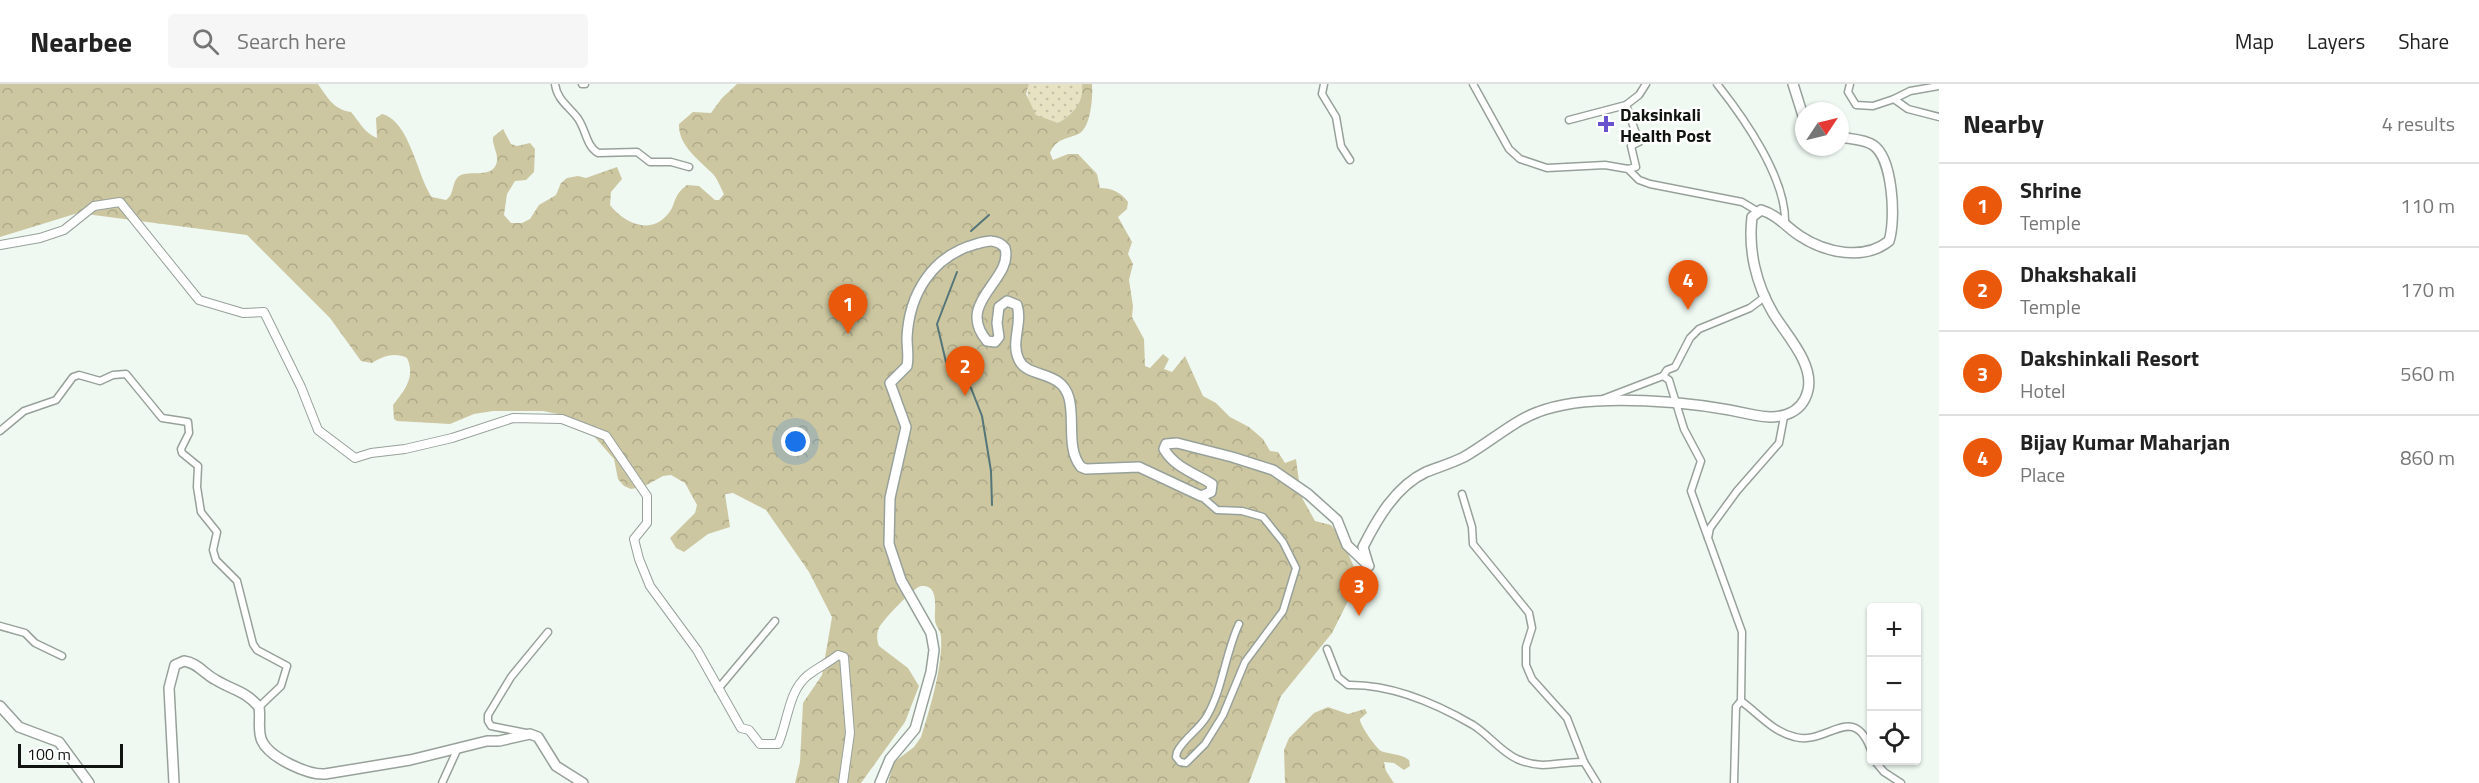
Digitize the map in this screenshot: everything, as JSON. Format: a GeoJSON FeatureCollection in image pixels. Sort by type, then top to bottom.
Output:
{"type":"FeatureCollection","features":[{"type":"Feature","properties":{"kind":"main road"},"geometry":{"type":"LineString","coordinates":[[1793,84],[1799,102]]}},
{"type":"Feature","properties":{"kind":"main road"},"geometry":{"type":"LineString","coordinates":[[880,783],[890,759],[915,729],[933,663],[931,633],[901,580],[889,544],[888,531],[890,498],[906,427],[903,414],[890,391],[890,383],[907,366],[907,338],[911,314],[926,275],[936,265],[972,245],[991,241],[1002,245],[1006,260],[980,303],[978,317],[980,330],[987,342],[995,342],[999,337],[997,323],[999,307],[1007,301],[1017,305],[1019,316],[1015,342],[1019,360],[1025,367],[1052,377],[1064,387],[1071,404],[1073,450],[1079,464],[1086,469],[1139,467],[1201,496],[1211,492],[1212,484],[1195,477],[1169,456],[1164,449],[1166,444],[1173,443],[1232,457],[1276,472],[1308,494],[1337,520],[1347,545],[1369,566],[1363,547],[1378,517],[1412,481],[1463,458],[1497,438],[1520,420],[1538,412],[1557,406],[1596,402],[1674,402],[1764,417],[1784,417],[1804,400],[1810,378],[1766,296],[1751,257],[1752,218],[1757,211],[1770,213],[1785,222],[1797,235],[1812,243],[1846,253],[1869,252],[1889,240],[1893,224],[1887,168],[1881,154],[1873,145],[1849,139]]}},
{"type":"Feature","properties":{"kind":"main road"},"geometry":{"type":"LineString","coordinates":[[174,783],[169,688],[175,665],[190,662],[214,680],[243,692],[259,707],[261,738],[269,750],[321,775],[410,760],[459,747],[530,734],[538,737],[556,766],[583,783]]}},
{"type":"Feature","properties":{"kind":"main road"},"geometry":{"type":"LineString","coordinates":[[0,706],[19,727],[59,742],[89,783]]}},
{"type":"Feature","properties":{"kind":"street"},"geometry":{"type":"LineString","coordinates":[[555,84],[563,103],[576,115],[589,143],[598,153],[637,153],[650,162],[671,162],[689,167]]}},
{"type":"Feature","properties":{"kind":"street"},"geometry":{"type":"LineString","coordinates":[[1324,84],[1322,94],[1336,117],[1341,146],[1350,160]]}},
{"type":"Feature","properties":{"kind":"street"},"geometry":{"type":"LineString","coordinates":[[1473,84],[1509,150],[1520,159],[1547,168],[1605,165],[1628,169],[1636,166],[1631,147],[1640,142],[1626,105]]}},
{"type":"Feature","properties":{"kind":"street"},"geometry":{"type":"LineString","coordinates":[[1569,120],[1626,105],[1639,95],[1646,84]]}},
{"type":"Feature","properties":{"kind":"street"},"geometry":{"type":"LineString","coordinates":[[1717,84],[1733,104],[1774,175],[1782,196],[1785,222]]}},
{"type":"Feature","properties":{"kind":"street"},"geometry":{"type":"LineString","coordinates":[[1850,84],[1848,92],[1856,105],[1873,106],[1910,91],[1939,86]]}},
{"type":"Feature","properties":{"kind":"street"},"geometry":{"type":"LineString","coordinates":[[1894,99],[1908,109],[1939,117]]}},
{"type":"Feature","properties":{"kind":"street"},"geometry":{"type":"LineString","coordinates":[[1628,169],[1639,180],[1650,184],[1743,202],[1757,211]]}},
{"type":"Feature","properties":{"kind":"street"},"geometry":{"type":"LineString","coordinates":[[0,245],[40,238],[64,230],[94,206],[120,202],[199,300],[243,313],[264,312],[301,387],[318,430],[355,458],[452,438],[513,418],[562,419],[606,436],[647,496],[647,523],[634,539],[650,586],[697,650],[741,728],[749,730],[760,744],[778,744],[785,728],[794,693],[806,677],[838,655],[844,657],[850,734],[843,783]]}},
{"type":"Feature","properties":{"kind":"street"},"geometry":{"type":"LineString","coordinates":[[1596,402],[1663,375],[1667,370],[1675,367],[1690,338],[1699,329],[1750,308],[1766,296]]}},
{"type":"Feature","properties":{"kind":"street"},"geometry":{"type":"LineString","coordinates":[[0,431],[24,411],[56,400],[73,377],[79,375],[100,381],[113,375],[126,374],[162,418],[188,422],[189,433],[181,448],[182,453],[198,466],[198,502],[201,512],[217,532],[213,550],[216,560],[237,581],[253,644],[257,650],[287,666],[281,686],[259,707]]}},
{"type":"Feature","properties":{"kind":"street"},"geometry":{"type":"LineString","coordinates":[[1663,375],[1669,380],[1684,429],[1701,461],[1690,491],[1742,632],[1741,701],[1736,707],[1734,783]]}},
{"type":"Feature","properties":{"kind":"street"},"geometry":{"type":"LineString","coordinates":[[1708,538],[1710,528],[1737,491],[1779,443],[1784,417]]}},
{"type":"Feature","properties":{"kind":"street"},"geometry":{"type":"LineString","coordinates":[[1462,494],[1472,527],[1473,544],[1529,613],[1532,628],[1526,647],[1526,665],[1532,679],[1567,718],[1584,762],[1597,783]]}},
{"type":"Feature","properties":{"kind":"street"},"geometry":{"type":"LineString","coordinates":[[1201,496],[1217,510],[1263,517],[1283,542],[1296,568],[1283,611],[1245,662],[1223,715],[1205,744],[1186,762],[1180,762],[1177,752],[1207,717],[1220,685],[1229,645],[1239,624]]}},
{"type":"Feature","properties":{"kind":"street"},"geometry":{"type":"LineString","coordinates":[[718,689],[775,621]]}},
{"type":"Feature","properties":{"kind":"street"},"geometry":{"type":"LineString","coordinates":[[0,626],[24,633],[35,644],[62,656]]}},
{"type":"Feature","properties":{"kind":"street"},"geometry":{"type":"LineString","coordinates":[[530,734],[491,726],[488,715],[511,677],[548,633]]}},
{"type":"Feature","properties":{"kind":"street"},"geometry":{"type":"LineString","coordinates":[[1327,649],[1338,677],[1348,686],[1367,685],[1429,703],[1474,726],[1517,758],[1552,767],[1568,762],[1584,762]]}},
{"type":"Feature","properties":{"kind":"street"},"geometry":{"type":"LineString","coordinates":[[1741,701],[1778,732],[1797,738],[1810,740],[1839,726],[1854,727],[1865,734],[1867,739]]}},
{"type":"Feature","properties":{"kind":"street"},"geometry":{"type":"LineString","coordinates":[[442,783],[459,747]]}},
{"type":"Feature","properties":{"kind":"street"},"geometry":{"type":"LineString","coordinates":[[1878,765],[1884,772],[1901,783]]}},
{"type":"Feature","properties":{"kind":"shaded area"},"geometry":{"type":"Polygon","coordinates":[[[1029,84],[1082,84],[1081,96],[1073,111],[1058,123],[1036,116],[1029,103],[1029,84]]]}},
{"type":"Feature","properties":{"kind":"green space"},"geometry":{"type":"Polygon","coordinates":[[[0,84],[318,84],[332,102],[340,109],[351,112],[372,136],[377,138],[376,118],[382,114],[392,119],[406,138],[432,197],[446,200],[451,195],[459,176],[486,172],[495,167],[497,155],[493,137],[503,129],[511,144],[517,146],[530,143],[535,149],[534,172],[526,180],[515,181],[507,194],[504,215],[511,223],[522,223],[530,219],[539,205],[556,195],[561,183],[567,178],[578,176],[586,178],[617,167],[622,179],[611,192],[610,205],[622,217],[645,225],[660,221],[667,215],[676,197],[687,185],[699,186],[715,200],[719,200],[724,194],[714,175],[682,139],[679,124],[693,112],[711,113],[722,98],[737,84],[1029,84],[1026,94],[1036,115],[1058,123],[1076,107],[1081,96],[1082,84],[1092,84],[1090,110],[1084,129],[1080,133],[1059,141],[1050,153],[1053,160],[1068,154],[1078,154],[1097,174],[1100,188],[1116,191],[1128,202],[1127,209],[1118,217],[1132,242],[1128,254],[1133,264],[1129,280],[1133,306],[1132,317],[1144,339],[1145,366],[1150,368],[1163,354],[1169,359],[1164,369],[1172,372],[1185,356],[1203,396],[1216,403],[1230,417],[1249,427],[1263,439],[1270,451],[1278,452],[1285,463],[1296,459],[1301,496],[1315,521],[1331,525],[1340,536],[1355,569],[1355,587],[1332,633],[1281,696],[1249,783],[888,783],[894,762],[914,747],[921,737],[938,674],[941,637],[935,622],[935,598],[931,589],[921,586],[891,612],[877,635],[879,646],[908,668],[919,686],[905,722],[861,783],[795,783],[800,762],[803,703],[822,675],[832,617],[809,572],[766,510],[733,493],[725,494],[730,527],[708,534],[684,552],[676,548],[670,538],[695,513],[697,505],[685,483],[671,475],[663,476],[643,487],[631,489],[624,486],[618,479],[614,459],[585,426],[563,415],[543,411],[493,411],[474,414],[450,424],[397,421],[394,419],[393,405],[408,383],[410,371],[407,358],[394,355],[372,363],[361,361],[330,318],[247,235],[78,213],[0,237],[0,84]]]}},
{"type":"Feature","properties":{"kind":"green space"},"geometry":{"type":"Polygon","coordinates":[[[1328,707],[1348,714],[1365,709],[1367,713],[1360,719],[1360,722],[1375,745],[1381,751],[1406,758],[1410,766],[1404,770],[1394,763],[1384,762],[1386,771],[1394,783],[1285,783],[1284,750],[1289,738],[1314,713],[1328,707]]]}},
{"type":"Feature","properties":{"kind":"waterway"},"geometry":{"type":"LineString","coordinates":[[971,231],[989,215]]}},
{"type":"Feature","properties":{"kind":"waterway"},"geometry":{"type":"LineString","coordinates":[[957,272],[937,324],[946,362],[971,388],[982,416],[991,471],[992,505]]}},
{"type":"Feature","properties":{"kind":"place","name":"Daksinkali Health Post"},"geometry":{"type":"Point","coordinates":[1606,124]}},
{"type":"Feature","properties":{"kind":"place","name":"Bijay Kumar Maharjan"},"geometry":{"type":"Point","coordinates":[1688,310]}},
{"type":"Feature","properties":{"kind":"place","name":"Shrine"},"geometry":{"type":"Point","coordinates":[848,334]}},
{"type":"Feature","properties":{"kind":"place","name":"Dhakshakali"},"geometry":{"type":"Point","coordinates":[965,396]}},
{"type":"Feature","properties":{"kind":"place","name":"Dakshinkali Resort"},"geometry":{"type":"Point","coordinates":[1359,616]}}]}
